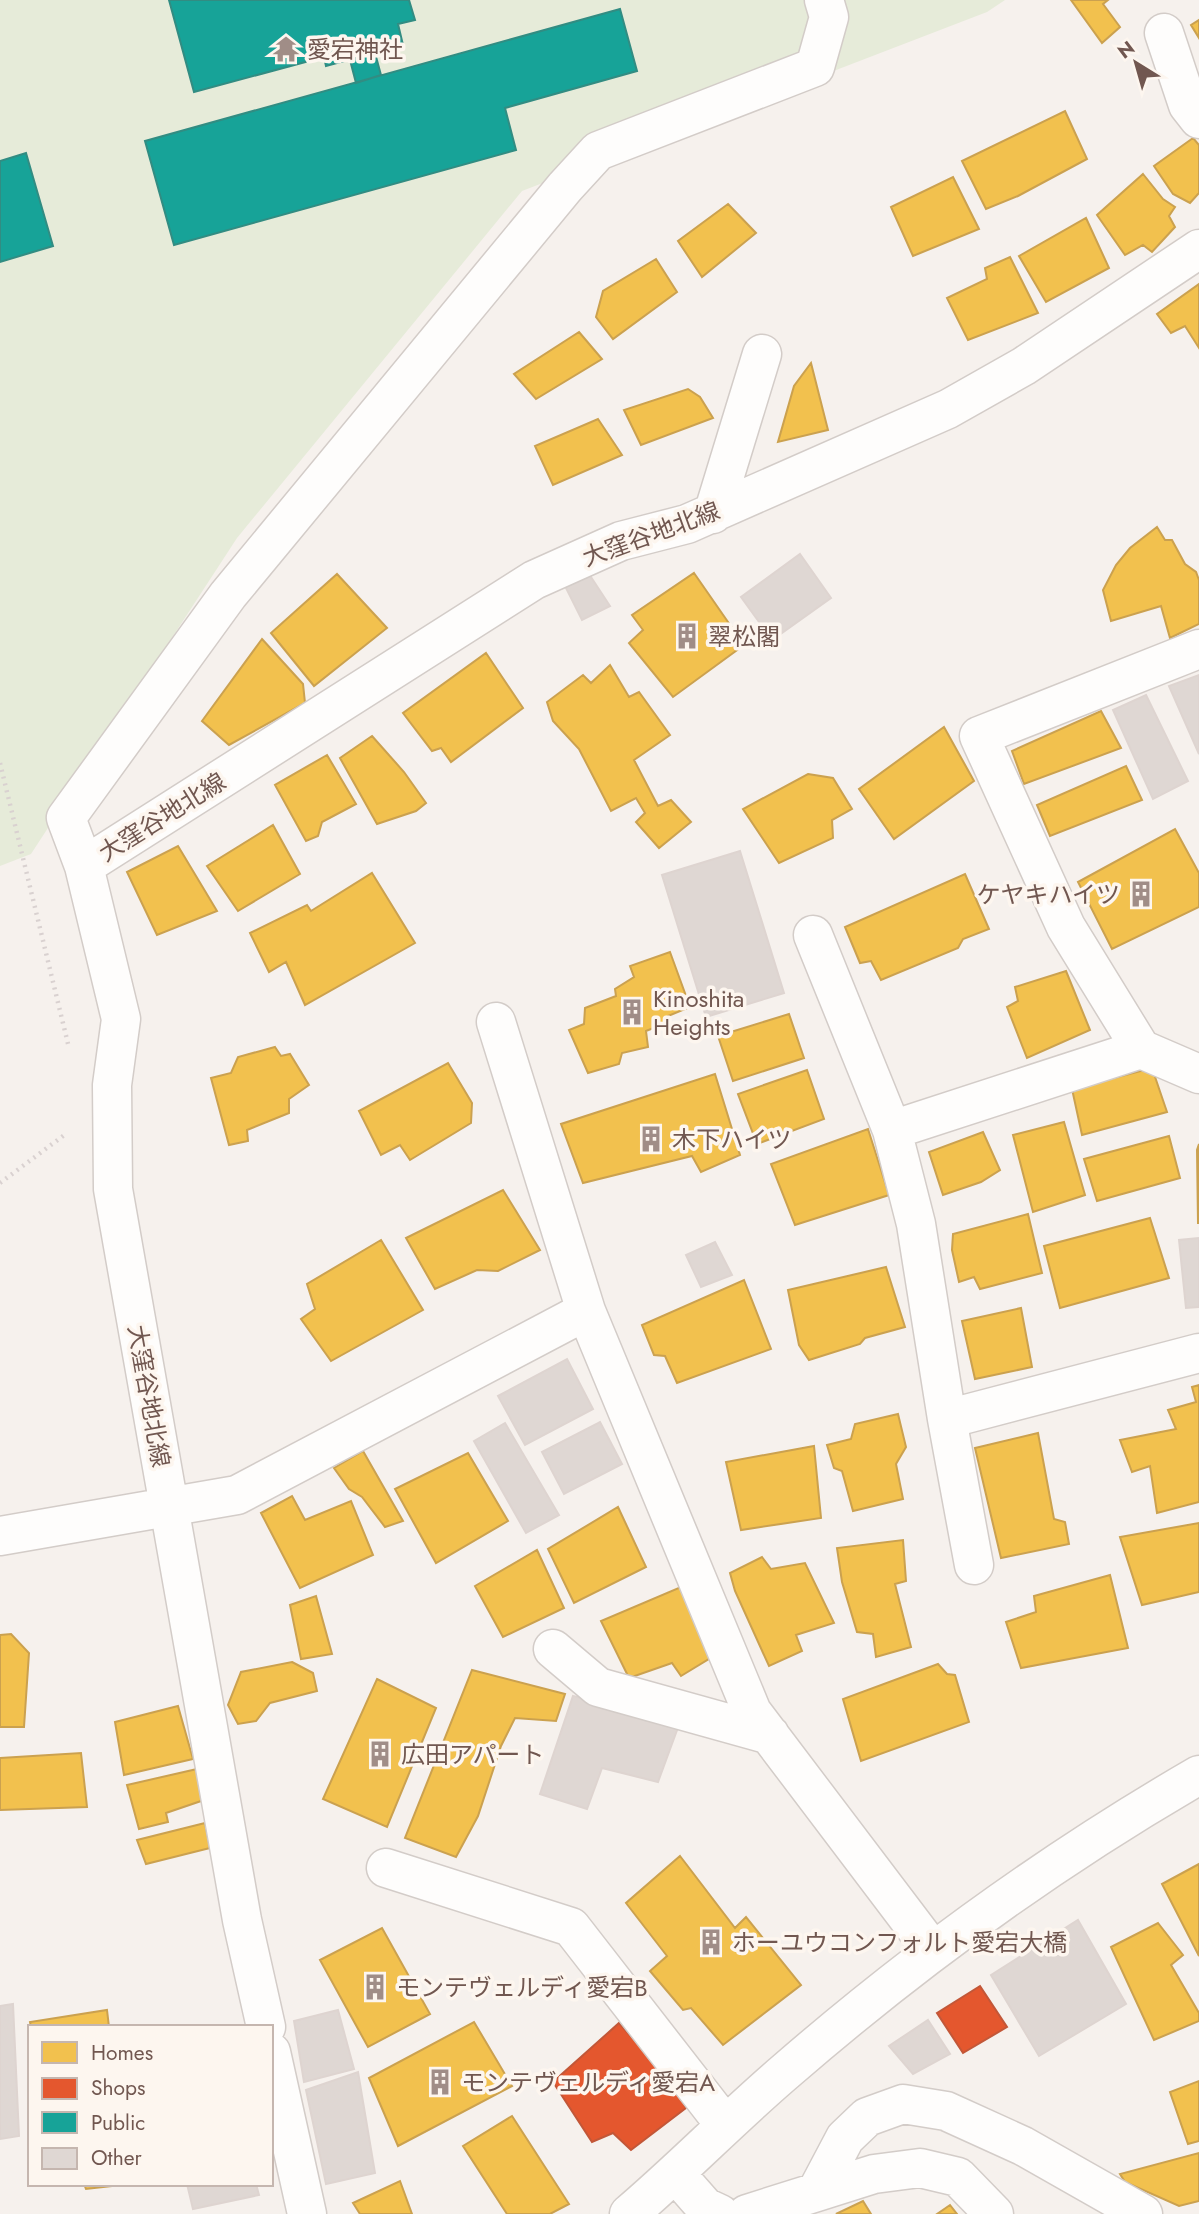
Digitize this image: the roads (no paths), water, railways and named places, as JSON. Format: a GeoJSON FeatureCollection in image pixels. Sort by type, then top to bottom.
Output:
{"type":"FeatureCollection","features":[{"type":"Feature","properties":{"kind":"street"},"geometry":{"type":"LineString","coordinates":[[84,866],[66,818],[228,595],[565,187],[598,151],[815,67],[829,17],[824,0]]}},
{"type":"Feature","properties":{"kind":"street"},"geometry":{"type":"LineString","coordinates":[[1164,33],[1188,105],[1199,119]]}},
{"type":"Feature","properties":{"kind":"street","name":"大窪谷地北線"},"geometry":{"type":"LineString","coordinates":[[266,2025],[240,1906],[113,1189],[112,1085],[121,1019],[84,866],[534,580],[621,541],[687,524],[713,514],[948,408],[1024,366],[1199,249]]}},
{"type":"Feature","properties":{"kind":"street"},"geometry":{"type":"LineString","coordinates":[[713,514],[762,354]]}},
{"type":"Feature","properties":{"kind":"street"},"geometry":{"type":"LineString","coordinates":[[1199,649],[979,736],[1066,928],[1141,1049],[1199,1074]]}},
{"type":"Feature","properties":{"kind":"street"},"geometry":{"type":"LineString","coordinates":[[813,935],[892,1130],[916,1224],[947,1419],[974,1565]]}},
{"type":"Feature","properties":{"kind":"street"},"geometry":{"type":"LineString","coordinates":[[496,1022],[586,1311],[752,1712],[933,1951]]}},
{"type":"Feature","properties":{"kind":"street"},"geometry":{"type":"LineString","coordinates":[[892,1130],[1141,1049]]}},
{"type":"Feature","properties":{"kind":"street"},"geometry":{"type":"LineString","coordinates":[[0,1536],[237,1495],[586,1311]]}},
{"type":"Feature","properties":{"kind":"street"},"geometry":{"type":"LineString","coordinates":[[947,1419],[1199,1353]]}},
{"type":"Feature","properties":{"kind":"street"},"geometry":{"type":"LineString","coordinates":[[553,1649],[598,1687],[770,1735]]}},
{"type":"Feature","properties":{"kind":"street"},"geometry":{"type":"LineString","coordinates":[[629,2214],[676,2174],[787,2069],[933,1951],[1128,1816],[1199,1775]]}},
{"type":"Feature","properties":{"kind":"street"},"geometry":{"type":"LineString","coordinates":[[386,1868],[571,1927],[725,2125]]}},
{"type":"Feature","properties":{"kind":"street"},"geometry":{"type":"LineString","coordinates":[[273,2061],[307,2214]]}},
{"type":"Feature","properties":{"kind":"street"},"geometry":{"type":"LineString","coordinates":[[817,2191],[845,2138],[867,2117],[903,2104],[946,2110],[1012,2141],[1143,2214]]}},
{"type":"Feature","properties":{"kind":"street"},"geometry":{"type":"LineString","coordinates":[[747,2214],[874,2174],[920,2168],[958,2177],[994,2214]]}},
{"type":"Feature","properties":{"kind":"street"},"geometry":{"type":"LineString","coordinates":[[676,2174],[705,2207],[720,2214]]}},
{"type":"Feature","properties":{"kind":"place","name":"愛宕神社"},"geometry":{"type":"Point","coordinates":[286,49]}},
{"type":"Feature","properties":{"kind":"place","name":"翠松閣"},"geometry":{"type":"Point","coordinates":[687,636]}},
{"type":"Feature","properties":{"kind":"place","name":"ケヤキハイツ"},"geometry":{"type":"Point","coordinates":[1141,894]}},
{"type":"Feature","properties":{"kind":"place","name":"Kinoshita Heights"},"geometry":{"type":"Point","coordinates":[632,1012]}},
{"type":"Feature","properties":{"kind":"place","name":"木下ハイツ"},"geometry":{"type":"Point","coordinates":[651,1139]}},
{"type":"Feature","properties":{"kind":"place","name":"広田アパート"},"geometry":{"type":"Point","coordinates":[380,1754]}},
{"type":"Feature","properties":{"kind":"place","name":"ホーユウコンフォルト愛宕大橋"},"geometry":{"type":"Point","coordinates":[711,1942]}},
{"type":"Feature","properties":{"kind":"place","name":"モンテヴェルディ愛宕B"},"geometry":{"type":"Point","coordinates":[375,1987]}},
{"type":"Feature","properties":{"kind":"place","name":"モンテヴェルディ愛宕A"},"geometry":{"type":"Point","coordinates":[440,2082]}}]}
